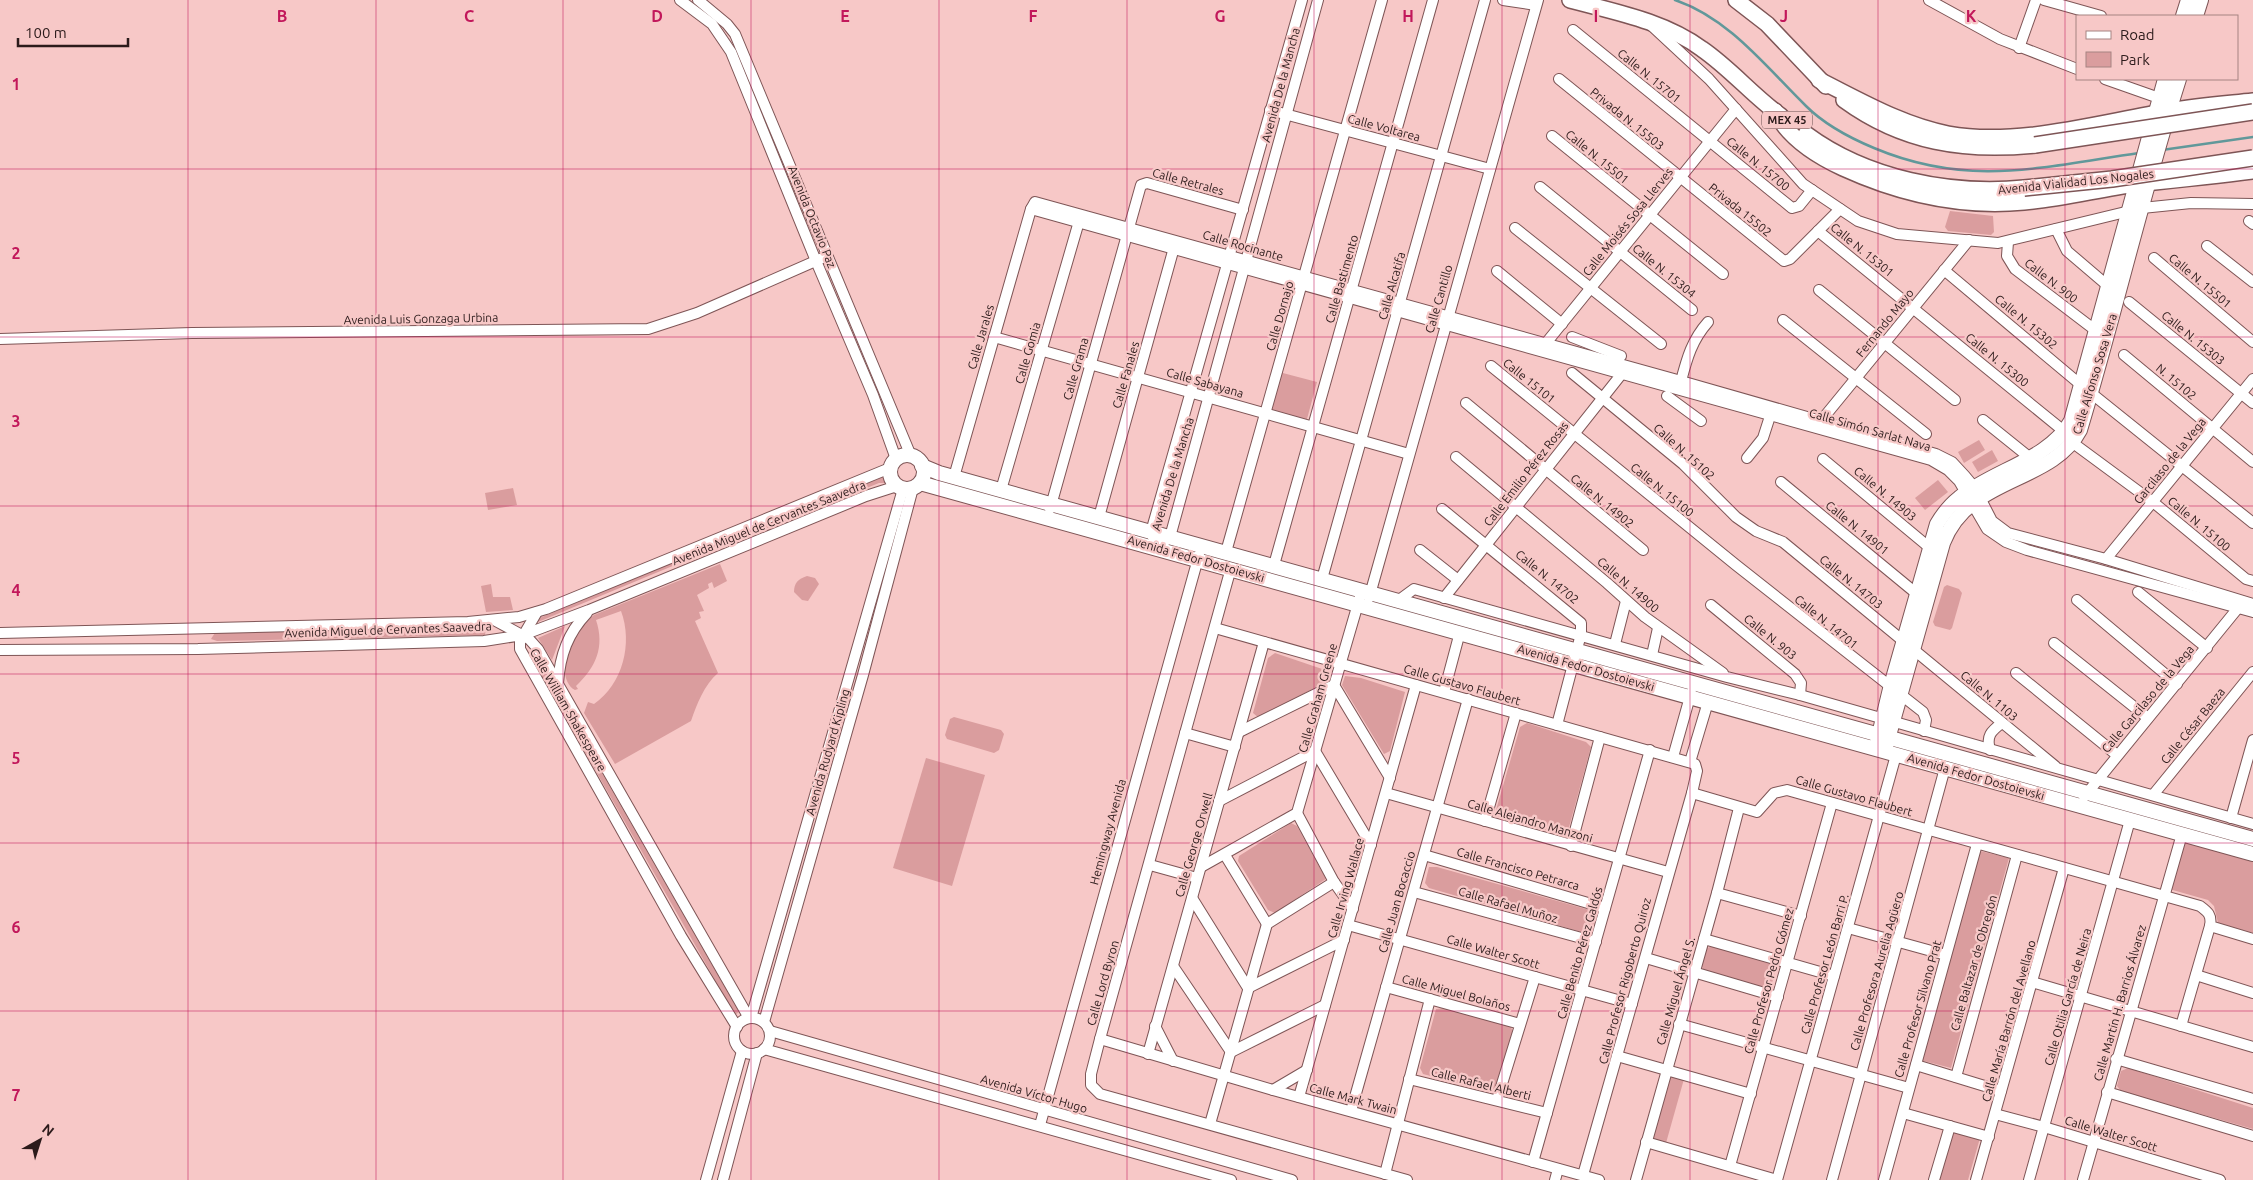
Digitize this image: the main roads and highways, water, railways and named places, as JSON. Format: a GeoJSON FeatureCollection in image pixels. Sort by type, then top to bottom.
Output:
{"type":"FeatureCollection","features":[{"type":"Feature","properties":{"kind":"highway","name":"Avenida Vialidad Los Nogales"},"geometry":{"type":"LineString","coordinates":[[1570,0],[1646,21],[1674,32],[1700,47],[1725,66],[1775,111],[1812,138],[1847,158],[1885,173],[1951,187],[1991,191],[2112,179],[2253,158]]}},
{"type":"Feature","properties":{"kind":"highway"},"geometry":{"type":"LineString","coordinates":[[1736,0],[1767,24],[1819,80],[1862,113],[1900,132],[1962,147],[1997,149],[2034,145],[2253,112]]}},
{"type":"Feature","properties":{"kind":"highway"},"geometry":{"type":"LineString","coordinates":[[1819,80],[1903,121],[1949,134],[1994,136],[2034,134],[2253,100]]}},
{"type":"Feature","properties":{"kind":"highway"},"geometry":{"type":"LineString","coordinates":[[1775,111],[1781,125],[1829,161],[1894,188],[1935,199],[1992,204],[2024,202],[2142,181],[2253,171]]}},
{"type":"Feature","properties":{"kind":"main road"},"geometry":{"type":"LineString","coordinates":[[2183,15],[2188,0]]}},
{"type":"Feature","properties":{"kind":"main road"},"geometry":{"type":"LineString","coordinates":[[2196,15],[2201,0]]}},
{"type":"Feature","properties":{"kind":"main road","name":"Calle Alfonso Sosa Vera"},"geometry":{"type":"LineString","coordinates":[[2161,113],[2159,98],[2165,80]]}},
{"type":"Feature","properties":{"kind":"main road","name":"Calle Alfonso Sosa Vera"},"geometry":{"type":"LineString","coordinates":[[2087,388],[2161,113],[2178,80]]}},
{"type":"Feature","properties":{"kind":"main road","name":"Calle Alfonso Sosa Vera"},"geometry":{"type":"LineString","coordinates":[[1909,645],[1917,594],[1937,524],[1945,511],[1973,495],[2030,457],[2080,430],[2095,330],[2108,286],[2136,209]]}},
{"type":"Feature","properties":{"kind":"main road","name":"Calle Alfonso Sosa Vera"},"geometry":{"type":"LineString","coordinates":[[1886,752],[1884,736],[1887,721],[1909,645],[1946,533],[1973,495],[2053,459],[2069,437]]}},
{"type":"Feature","properties":{"kind":"main road"},"geometry":{"type":"LineString","coordinates":[[906,456],[911,456],[922,466],[923,475],[908,486],[891,478],[893,463],[906,456]]}},
{"type":"Feature","properties":{"kind":"main road","name":"Avenida Fedor Dostoievski"},"geometry":{"type":"LineString","coordinates":[[922,466],[1001,490],[1050,511],[1157,548],[1199,552],[1226,552],[2253,839]]}},
{"type":"Feature","properties":{"kind":"main road","name":"Avenida Fedor Dostoievski"},"geometry":{"type":"LineString","coordinates":[[908,486],[1050,511],[1099,517],[1170,537],[1231,568],[2253,854]]}},
{"type":"Feature","properties":{"kind":"waterway"},"geometry":{"type":"LineString","coordinates":[[1675,0],[1695,8],[1730,31],[1813,113],[1830,125],[1874,148],[1909,160],[1942,168],[2006,171],[2070,164],[2139,153]]}},
{"type":"Feature","properties":{"kind":"waterway"},"geometry":{"type":"LineString","coordinates":[[2162,150],[2253,137]]}}]}
